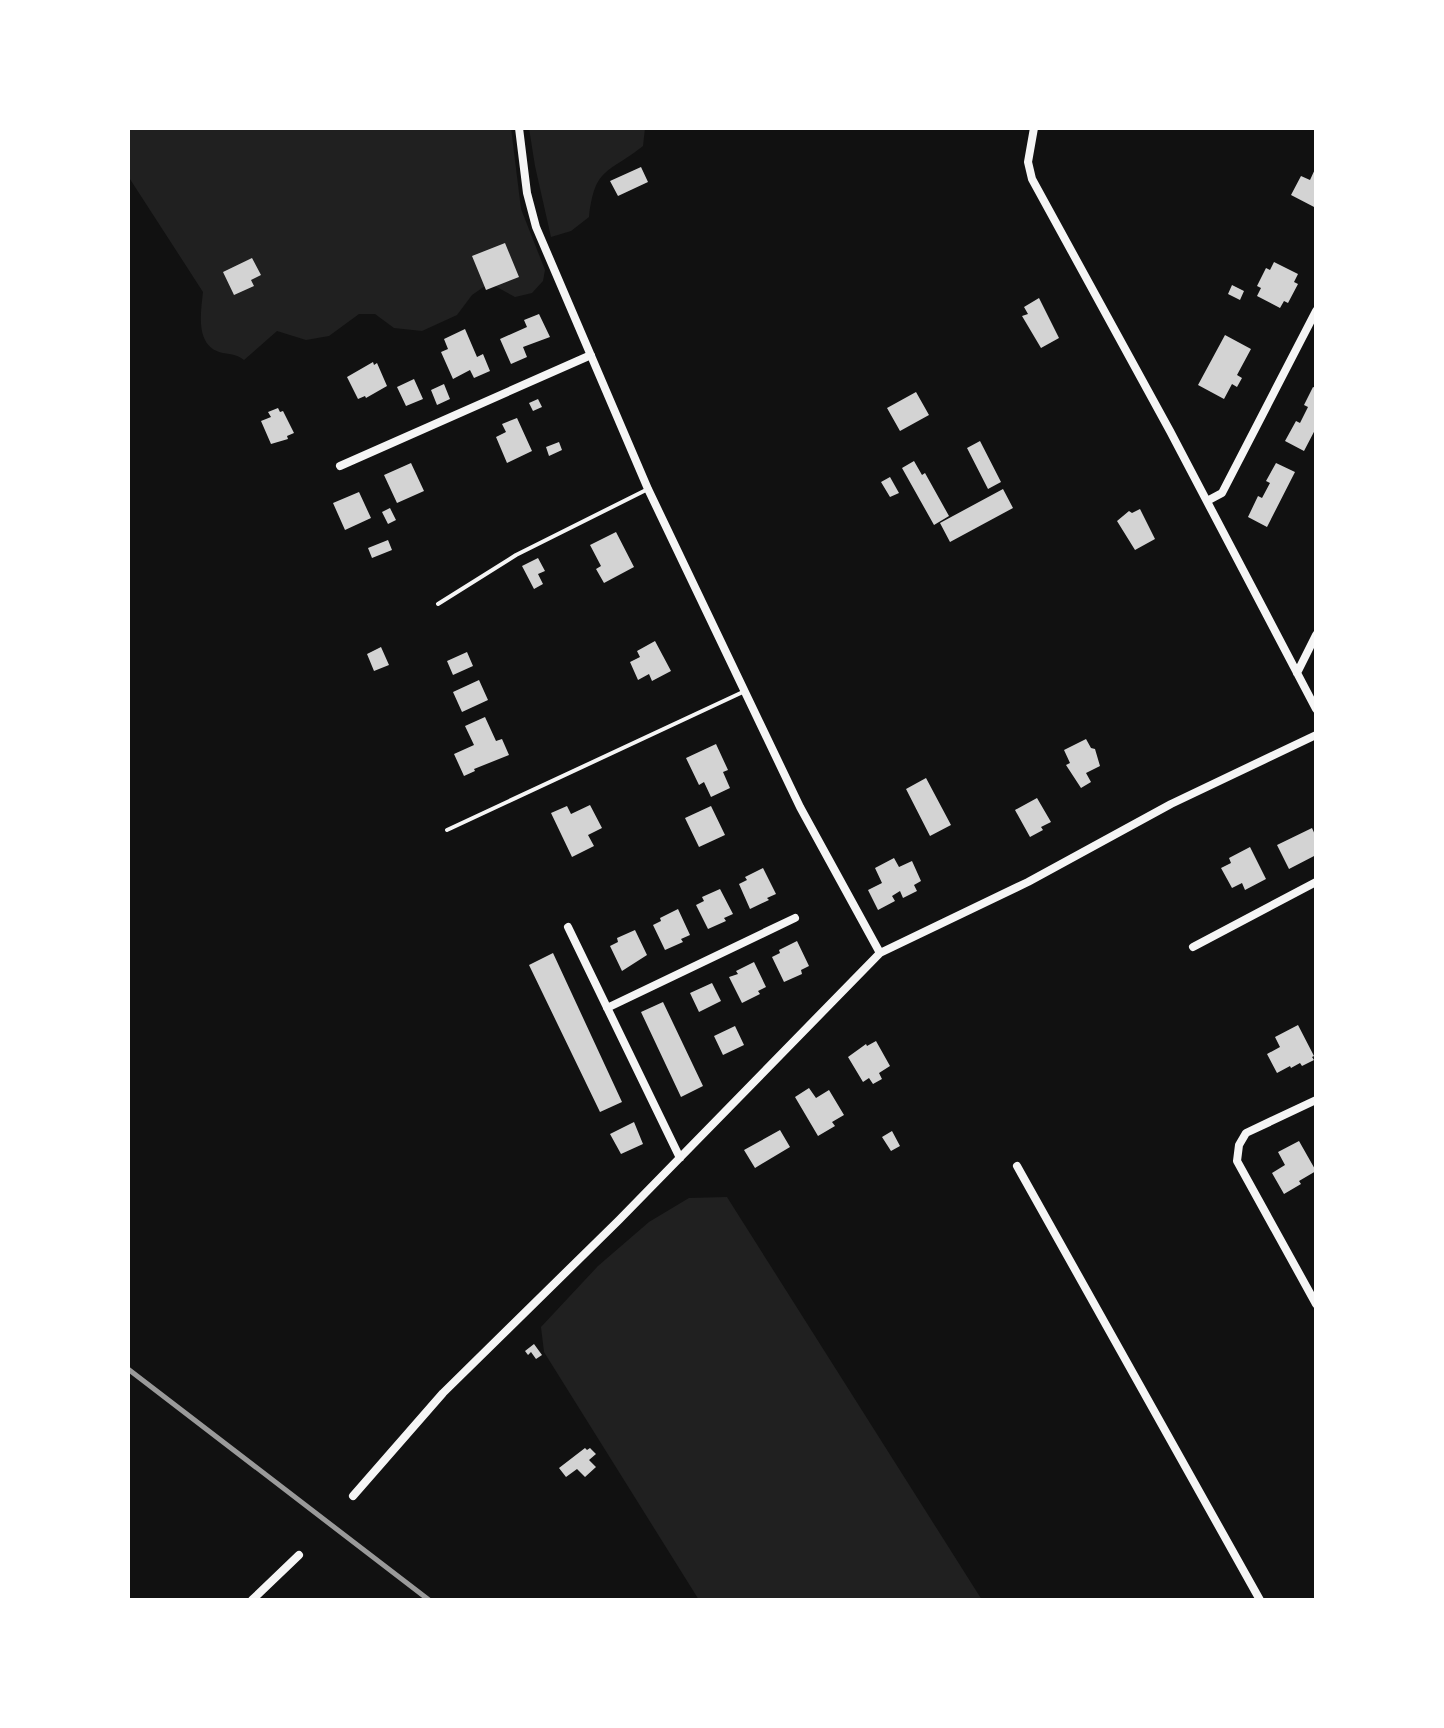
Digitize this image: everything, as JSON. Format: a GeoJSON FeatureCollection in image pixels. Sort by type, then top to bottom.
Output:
{"type":"FeatureCollection","features":[{"type":"Feature","properties":{"kind":"street"},"geometry":{"type":"LineString","coordinates":[[519,128],[527,193],[536,227],[648,489],[800,807],[880,953]]}},
{"type":"Feature","properties":{"kind":"street"},"geometry":{"type":"LineString","coordinates":[[1033,128],[1028,162],[1032,179],[1316,709]]}},
{"type":"Feature","properties":{"kind":"street"},"geometry":{"type":"LineString","coordinates":[[1207,501],[1222,493],[1316,311]]}},
{"type":"Feature","properties":{"kind":"street"},"geometry":{"type":"LineString","coordinates":[[340,466],[591,355]]}},
{"type":"Feature","properties":{"kind":"street"},"geometry":{"type":"LineString","coordinates":[[1297,673],[1316,635]]}},
{"type":"Feature","properties":{"kind":"street"},"geometry":{"type":"LineString","coordinates":[[353,1496],[443,1393],[680,1158],[880,953],[1028,882],[1171,804],[1316,735]]}},
{"type":"Feature","properties":{"kind":"street"},"geometry":{"type":"LineString","coordinates":[[1193,947],[1316,882]]}},
{"type":"Feature","properties":{"kind":"street"},"geometry":{"type":"LineString","coordinates":[[607,1008],[795,918]]}},
{"type":"Feature","properties":{"kind":"street"},"geometry":{"type":"LineString","coordinates":[[568,927],[680,1158]]}},
{"type":"Feature","properties":{"kind":"street"},"geometry":{"type":"LineString","coordinates":[[1316,1100],[1246,1133],[1239,1145],[1237,1161],[1316,1304]]}},
{"type":"Feature","properties":{"kind":"street"},"geometry":{"type":"LineString","coordinates":[[1017,1166],[1260,1600]]}},
{"type":"Feature","properties":{"kind":"street"},"geometry":{"type":"LineString","coordinates":[[252,1600],[299,1555]]}},
{"type":"Feature","properties":{"kind":"lane"},"geometry":{"type":"LineString","coordinates":[[438,604],[516,555],[648,489]]}},
{"type":"Feature","properties":{"kind":"lane"},"geometry":{"type":"LineString","coordinates":[[447,830],[745,691]]}},
{"type":"Feature","properties":{"kind":"shaded area"},"geometry":{"type":"Polygon","coordinates":[[[128,128],[511,128],[521,209],[545,270],[543,281],[532,293],[515,297],[495,286],[485,286],[472,295],[457,315],[422,331],[394,328],[375,314],[359,314],[329,336],[306,340],[277,331],[244,360],[219,352],[211,348],[203,335],[203,292],[128,176],[128,128]]]}},
{"type":"Feature","properties":{"kind":"shaded area"},"geometry":{"type":"Polygon","coordinates":[[[529,128],[645,128],[643,146],[599,180],[589,217],[571,231],[551,237],[529,128]]]}},
{"type":"Feature","properties":{"kind":"shaded area"},"geometry":{"type":"Polygon","coordinates":[[[727,1197],[982,1600],[699,1600],[544,1352],[541,1327],[598,1266],[649,1222],[689,1198],[727,1197]]]}},
{"type":"Feature","properties":{"kind":"building"},"geometry":{"type":"Polygon","coordinates":[[[641,167],[648,182],[618,196],[610,181],[641,167]]]}},
{"type":"Feature","properties":{"kind":"building"},"geometry":{"type":"Polygon","coordinates":[[[1316,167],[1316,208],[1291,195],[1301,176],[1310,180],[1316,167]]]}},
{"type":"Feature","properties":{"kind":"building"},"geometry":{"type":"Polygon","coordinates":[[[505,243],[519,277],[486,290],[472,256],[505,243]]]}},
{"type":"Feature","properties":{"kind":"building"},"geometry":{"type":"Polygon","coordinates":[[[252,258],[261,275],[251,280],[254,286],[234,295],[223,272],[252,258]]]}},
{"type":"Feature","properties":{"kind":"building"},"geometry":{"type":"Polygon","coordinates":[[[1274,262],[1298,274],[1294,282],[1298,284],[1288,303],[1284,301],[1280,308],[1257,296],[1261,288],[1257,286],[1266,268],[1270,270],[1274,262]]]}},
{"type":"Feature","properties":{"kind":"building"},"geometry":{"type":"Polygon","coordinates":[[[1232,285],[1244,291],[1240,300],[1228,294],[1232,285]]]}},
{"type":"Feature","properties":{"kind":"building"},"geometry":{"type":"Polygon","coordinates":[[[1039,298],[1059,338],[1041,348],[1022,316],[1028,314],[1024,307],[1039,298]]]}},
{"type":"Feature","properties":{"kind":"building"},"geometry":{"type":"Polygon","coordinates":[[[539,314],[550,337],[523,347],[527,357],[511,364],[500,339],[527,327],[524,320],[539,314]]]}},
{"type":"Feature","properties":{"kind":"building"},"geometry":{"type":"Polygon","coordinates":[[[465,329],[477,357],[483,354],[490,371],[474,378],[470,370],[453,379],[441,352],[448,349],[444,339],[465,329]]]}},
{"type":"Feature","properties":{"kind":"building"},"geometry":{"type":"Polygon","coordinates":[[[1225,335],[1251,349],[1237,375],[1242,378],[1237,387],[1232,384],[1224,399],[1198,385],[1225,335]]]}},
{"type":"Feature","properties":{"kind":"building"},"geometry":{"type":"Polygon","coordinates":[[[373,362],[374,365],[377,363],[387,386],[358,399],[347,377],[373,362]]]}},
{"type":"Feature","properties":{"kind":"building"},"geometry":{"type":"Polygon","coordinates":[[[414,379],[423,399],[406,406],[397,387],[414,379]]]}},
{"type":"Feature","properties":{"kind":"building"},"geometry":{"type":"Polygon","coordinates":[[[444,384],[450,399],[437,405],[431,390],[444,384]]]}},
{"type":"Feature","properties":{"kind":"building"},"geometry":{"type":"Polygon","coordinates":[[[1313,387],[1316,388],[1316,428],[1304,451],[1285,441],[1296,421],[1300,423],[1313,387]]]}},
{"type":"Feature","properties":{"kind":"building"},"geometry":{"type":"Polygon","coordinates":[[[916,392],[929,415],[900,431],[887,408],[916,392]]]}},
{"type":"Feature","properties":{"kind":"building"},"geometry":{"type":"Polygon","coordinates":[[[538,399],[542,407],[533,411],[529,403],[538,399]]]}},
{"type":"Feature","properties":{"kind":"building"},"geometry":{"type":"Polygon","coordinates":[[[278,408],[280,412],[283,411],[294,433],[287,436],[288,439],[271,444],[261,421],[271,417],[268,412],[278,408]]]}},
{"type":"Feature","properties":{"kind":"building"},"geometry":{"type":"Polygon","coordinates":[[[517,418],[532,451],[507,463],[496,437],[506,432],[502,424],[517,418]]]}},
{"type":"Feature","properties":{"kind":"building"},"geometry":{"type":"Polygon","coordinates":[[[980,441],[1001,482],[988,489],[967,448],[980,441]]]}},
{"type":"Feature","properties":{"kind":"building"},"geometry":{"type":"Polygon","coordinates":[[[559,442],[562,450],[549,456],[546,447],[559,442]]]}},
{"type":"Feature","properties":{"kind":"building"},"geometry":{"type":"Polygon","coordinates":[[[914,461],[922,475],[925,473],[949,516],[934,525],[902,468],[914,461]]]}},
{"type":"Feature","properties":{"kind":"building"},"geometry":{"type":"Polygon","coordinates":[[[411,463],[424,491],[397,503],[384,475],[411,463]]]}},
{"type":"Feature","properties":{"kind":"building"},"geometry":{"type":"Polygon","coordinates":[[[1276,463],[1295,472],[1267,527],[1248,517],[1258,496],[1262,498],[1270,483],[1266,481],[1276,463]]]}},
{"type":"Feature","properties":{"kind":"building"},"geometry":{"type":"Polygon","coordinates":[[[890,477],[899,493],[890,497],[881,482],[890,477]]]}},
{"type":"Feature","properties":{"kind":"building"},"geometry":{"type":"Polygon","coordinates":[[[1003,489],[1013,508],[950,542],[940,523],[1003,489]]]}},
{"type":"Feature","properties":{"kind":"building"},"geometry":{"type":"Polygon","coordinates":[[[359,492],[371,518],[345,530],[333,503],[359,492]]]}},
{"type":"Feature","properties":{"kind":"building"},"geometry":{"type":"Polygon","coordinates":[[[390,508],[396,520],[388,524],[382,512],[390,508]]]}},
{"type":"Feature","properties":{"kind":"building"},"geometry":{"type":"Polygon","coordinates":[[[1140,509],[1155,539],[1135,550],[1117,521],[1129,511],[1132,513],[1140,509]]]}},
{"type":"Feature","properties":{"kind":"building"},"geometry":{"type":"Polygon","coordinates":[[[616,532],[634,567],[604,583],[596,569],[601,566],[590,545],[616,532]]]}},
{"type":"Feature","properties":{"kind":"building"},"geometry":{"type":"Polygon","coordinates":[[[388,540],[392,550],[372,558],[368,548],[388,540]]]}},
{"type":"Feature","properties":{"kind":"building"},"geometry":{"type":"Polygon","coordinates":[[[538,558],[545,571],[538,574],[543,584],[534,589],[522,566],[538,558]]]}},
{"type":"Feature","properties":{"kind":"building"},"geometry":{"type":"Polygon","coordinates":[[[655,641],[671,671],[652,681],[649,674],[638,680],[630,662],[640,657],[637,651],[655,641]]]}},
{"type":"Feature","properties":{"kind":"building"},"geometry":{"type":"Polygon","coordinates":[[[381,647],[389,665],[374,671],[367,654],[381,647]]]}},
{"type":"Feature","properties":{"kind":"building"},"geometry":{"type":"Polygon","coordinates":[[[467,652],[473,666],[453,675],[447,661],[467,652]]]}},
{"type":"Feature","properties":{"kind":"building"},"geometry":{"type":"Polygon","coordinates":[[[479,680],[488,700],[462,712],[453,692],[479,680]]]}},
{"type":"Feature","properties":{"kind":"building"},"geometry":{"type":"Polygon","coordinates":[[[485,717],[496,741],[502,739],[509,755],[464,776],[454,754],[474,745],[465,726],[485,717]]]}},
{"type":"Feature","properties":{"kind":"building"},"geometry":{"type":"Polygon","coordinates":[[[1086,739],[1095,749],[1100,766],[1086,773],[1091,782],[1081,788],[1066,765],[1070,763],[1064,750],[1086,739]]]}},
{"type":"Feature","properties":{"kind":"building"},"geometry":{"type":"Polygon","coordinates":[[[716,744],[728,770],[723,772],[730,788],[711,797],[704,782],[699,785],[686,758],[716,744]]]}},
{"type":"Feature","properties":{"kind":"building"},"geometry":{"type":"Polygon","coordinates":[[[926,778],[951,825],[930,836],[906,789],[926,778]]]}},
{"type":"Feature","properties":{"kind":"building"},"geometry":{"type":"Polygon","coordinates":[[[1037,798],[1051,822],[1030,837],[1015,810],[1037,798]]]}},
{"type":"Feature","properties":{"kind":"building"},"geometry":{"type":"Polygon","coordinates":[[[590,805],[602,828],[588,835],[594,846],[572,857],[551,813],[567,806],[571,814],[590,805]]]}},
{"type":"Feature","properties":{"kind":"building"},"geometry":{"type":"Polygon","coordinates":[[[711,806],[725,835],[699,847],[685,818],[711,806]]]}},
{"type":"Feature","properties":{"kind":"building"},"geometry":{"type":"Polygon","coordinates":[[[1312,828],[1316,837],[1316,855],[1289,869],[1277,845],[1312,828]]]}},
{"type":"Feature","properties":{"kind":"building"},"geometry":{"type":"Polygon","coordinates":[[[1250,847],[1266,879],[1245,890],[1242,883],[1232,888],[1221,868],[1231,863],[1229,858],[1250,847]]]}},
{"type":"Feature","properties":{"kind":"building"},"geometry":{"type":"Polygon","coordinates":[[[894,858],[899,867],[912,861],[921,881],[914,885],[917,891],[903,898],[900,891],[892,896],[895,901],[878,910],[868,890],[882,883],[875,868],[894,858]]]}},
{"type":"Feature","properties":{"kind":"building"},"geometry":{"type":"Polygon","coordinates":[[[763,868],[776,894],[750,909],[739,884],[747,880],[745,877],[763,868]]]}},
{"type":"Feature","properties":{"kind":"building"},"geometry":{"type":"Polygon","coordinates":[[[720,889],[733,914],[724,918],[726,921],[708,929],[696,905],[704,901],[702,897],[720,889]]]}},
{"type":"Feature","properties":{"kind":"building"},"geometry":{"type":"Polygon","coordinates":[[[678,909],[690,935],[681,939],[683,942],[665,950],[653,925],[678,909]]]}},
{"type":"Feature","properties":{"kind":"building"},"geometry":{"type":"Polygon","coordinates":[[[635,930],[647,955],[622,971],[610,946],[618,942],[617,938],[635,930]]]}},
{"type":"Feature","properties":{"kind":"building"},"geometry":{"type":"Polygon","coordinates":[[[797,941],[809,966],[801,970],[802,974],[784,982],[772,957],[797,941]]]}},
{"type":"Feature","properties":{"kind":"building"},"geometry":{"type":"Polygon","coordinates":[[[553,953],[622,1102],[600,1112],[529,965],[553,953]]]}},
{"type":"Feature","properties":{"kind":"building"},"geometry":{"type":"Polygon","coordinates":[[[754,962],[766,987],[758,991],[760,994],[742,1003],[729,977],[754,962]]]}},
{"type":"Feature","properties":{"kind":"building"},"geometry":{"type":"Polygon","coordinates":[[[712,983],[721,1001],[699,1012],[690,993],[712,983]]]}},
{"type":"Feature","properties":{"kind":"building"},"geometry":{"type":"Polygon","coordinates":[[[663,1002],[703,1086],[681,1097],[641,1012],[663,1002]]]}},
{"type":"Feature","properties":{"kind":"building"},"geometry":{"type":"Polygon","coordinates":[[[1298,1025],[1314,1060],[1277,1073],[1267,1054],[1280,1047],[1275,1037],[1298,1025]]]}},
{"type":"Feature","properties":{"kind":"building"},"geometry":{"type":"Polygon","coordinates":[[[735,1026],[744,1045],[723,1055],[714,1036],[735,1026]]]}},
{"type":"Feature","properties":{"kind":"building"},"geometry":{"type":"Polygon","coordinates":[[[876,1041],[890,1066],[879,1073],[882,1079],[873,1084],[869,1078],[863,1082],[848,1057],[876,1041]]]}},
{"type":"Feature","properties":{"kind":"building"},"geometry":{"type":"Polygon","coordinates":[[[809,1088],[816,1098],[829,1090],[844,1115],[832,1122],[835,1126],[818,1136],[795,1097],[809,1088]]]}},
{"type":"Feature","properties":{"kind":"building"},"geometry":{"type":"Polygon","coordinates":[[[634,1122],[643,1144],[621,1154],[610,1134],[634,1122]]]}},
{"type":"Feature","properties":{"kind":"building"},"geometry":{"type":"Polygon","coordinates":[[[780,1130],[790,1147],[755,1168],[744,1150],[780,1130]]]}},
{"type":"Feature","properties":{"kind":"building"},"geometry":{"type":"Polygon","coordinates":[[[892,1131],[900,1146],[891,1151],[882,1137],[892,1131]]]}},
{"type":"Feature","properties":{"kind":"building"},"geometry":{"type":"Polygon","coordinates":[[[1299,1141],[1316,1171],[1284,1194],[1272,1173],[1285,1165],[1278,1152],[1299,1141]]]}},
{"type":"Feature","properties":{"kind":"building"},"geometry":{"type":"Polygon","coordinates":[[[534,1344],[542,1355],[536,1359],[531,1352],[528,1355],[525,1351],[534,1344]]]}},
{"type":"Feature","properties":{"kind":"building"},"geometry":{"type":"Polygon","coordinates":[[[585,1448],[596,1454],[589,1460],[596,1467],[585,1477],[577,1469],[566,1477],[559,1468],[585,1448]]]}},
{"type":"Feature","properties":{"kind":"railway"},"geometry":{"type":"LineString","coordinates":[[128,1369],[429,1600]]}}]}
